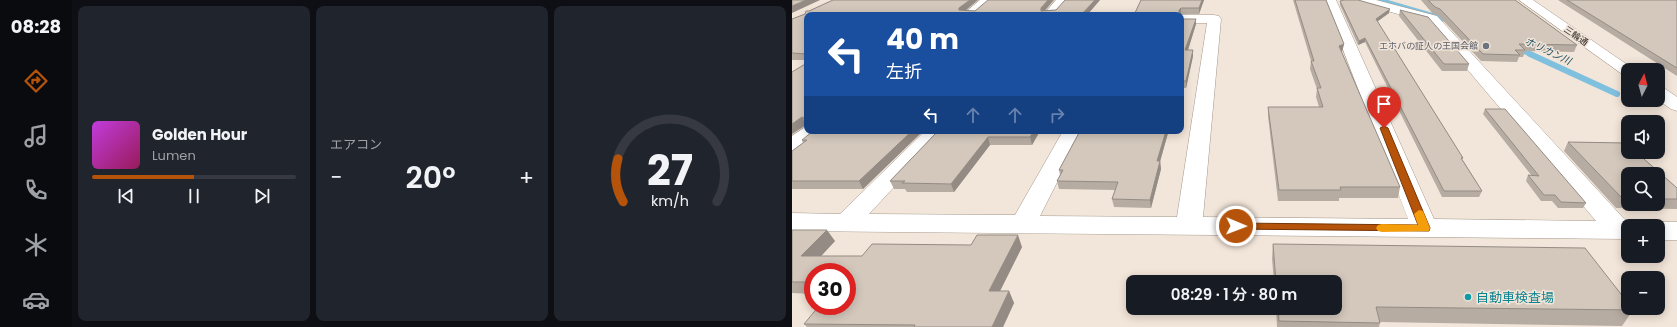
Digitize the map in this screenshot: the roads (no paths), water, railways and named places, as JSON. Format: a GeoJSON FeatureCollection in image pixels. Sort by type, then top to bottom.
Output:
{"type":"FeatureCollection","features":[{"type":"Feature","properties":{"kind":"street"},"geometry":{"type":"LineString","coordinates":[[972,12],[988,0]]}},
{"type":"Feature","properties":{"kind":"street"},"geometry":{"type":"LineString","coordinates":[[1052,12],[1063,0]]}},
{"type":"Feature","properties":{"kind":"street"},"geometry":{"type":"LineString","coordinates":[[1330,0],[1425,228]]}},
{"type":"Feature","properties":{"kind":"street"},"geometry":{"type":"LineString","coordinates":[[1362,0],[1432,19],[1621,227]]}},
{"type":"Feature","properties":{"kind":"street","name":"三輪通"},"geometry":{"type":"LineString","coordinates":[[1525,0],[1621,66]]}},
{"type":"Feature","properties":{"kind":"street"},"geometry":{"type":"LineString","coordinates":[[1184,19],[1214,19],[1189,226]]}},
{"type":"Feature","properties":{"kind":"street"},"geometry":{"type":"LineString","coordinates":[[1665,97],[1677,105]]}},
{"type":"Feature","properties":{"kind":"street"},"geometry":{"type":"LineString","coordinates":[[792,146],[808,134]]}},
{"type":"Feature","properties":{"kind":"street"},"geometry":{"type":"LineString","coordinates":[[847,222],[933,134]]}},
{"type":"Feature","properties":{"kind":"street"},"geometry":{"type":"LineString","coordinates":[[1023,224],[1071,134]]}},
{"type":"Feature","properties":{"kind":"street"},"geometry":{"type":"LineString","coordinates":[[792,222],[1621,230]]}},
{"type":"Feature","properties":{"kind":"street"},"geometry":{"type":"LineString","coordinates":[[1665,231],[1677,231]]}},
{"type":"Feature","properties":{"kind":"waterway","name":"ホリカン川"},"geometry":{"type":"LineString","coordinates":[[1379,0],[1451,21]]}},
{"type":"Feature","properties":{"kind":"waterway","name":"ホリカン川"},"geometry":{"type":"LineString","coordinates":[[1515,47],[1532,55]]}},
{"type":"Feature","properties":{"kind":"waterway","name":"ホリカン川"},"geometry":{"type":"LineString","coordinates":[[1530,54],[1617,94]]}},
{"type":"Feature","properties":{"kind":"place","name":"エホバの証人の王国会館"},"geometry":{"type":"Point","coordinates":[1486,46]}},
{"type":"Feature","properties":{"kind":"place","name":"自動車検査場"},"geometry":{"type":"Point","coordinates":[1468,297]}}]}
